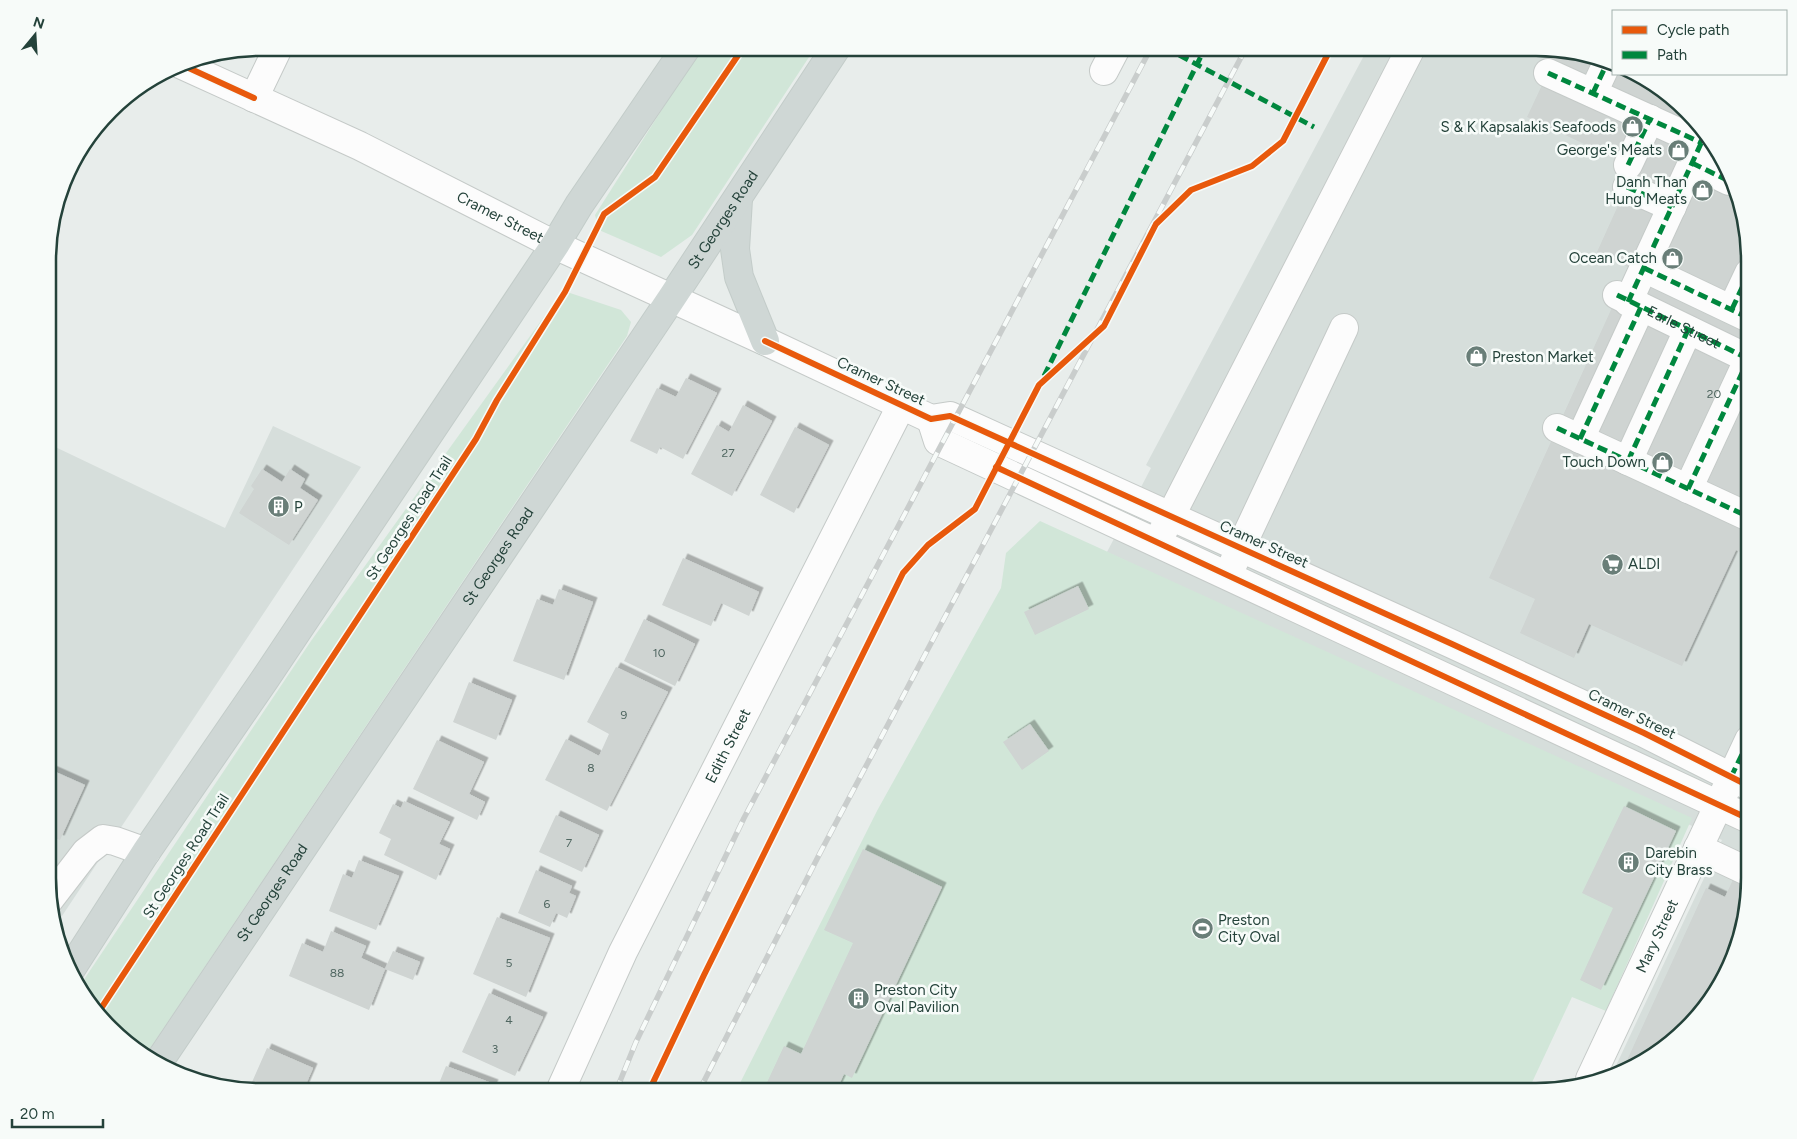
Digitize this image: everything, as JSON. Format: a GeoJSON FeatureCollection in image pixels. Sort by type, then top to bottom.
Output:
{"type":"FeatureCollection","features":[{"type":"Feature","properties":{"kind":"main road"},"geometry":{"type":"LineString","coordinates":[[75,963],[146,852],[265,679],[680,56]]}},
{"type":"Feature","properties":{"kind":"main road","name":"St Georges Road"},"geometry":{"type":"LineString","coordinates":[[162,1057],[671,299],[831,56]]}},
{"type":"Feature","properties":{"kind":"main road"},"geometry":{"type":"LineString","coordinates":[[738,197],[736,250],[739,277],[765,341]]}},
{"type":"Feature","properties":{"kind":"street"},"geometry":{"type":"LineString","coordinates":[[254,98],[274,56]]}},
{"type":"Feature","properties":{"kind":"street"},"geometry":{"type":"LineString","coordinates":[[1157,543],[1407,56]]}},
{"type":"Feature","properties":{"kind":"street"},"geometry":{"type":"LineString","coordinates":[[1593,94],[1605,68]]}},
{"type":"Feature","properties":{"kind":"street","name":"Cramer Street"},"geometry":{"type":"LineString","coordinates":[[191,69],[360,146],[555,245],[931,419],[950,416],[1601,713],[1740,781]]}},
{"type":"Feature","properties":{"kind":"street"},"geometry":{"type":"LineString","coordinates":[[1548,73],[1650,119],[1699,148],[1719,169]]}},
{"type":"Feature","properties":{"kind":"street"},"geometry":{"type":"LineString","coordinates":[[1650,119],[1628,176],[1672,207]]}},
{"type":"Feature","properties":{"kind":"street"},"geometry":{"type":"LineString","coordinates":[[1699,148],[1568,433],[1688,489],[1741,506]]}},
{"type":"Feature","properties":{"kind":"street"},"geometry":{"type":"LineString","coordinates":[[1644,268],[1741,313]]}},
{"type":"Feature","properties":{"kind":"street","name":"Earle Street"},"geometry":{"type":"LineString","coordinates":[[1629,301],[1741,354]]}},
{"type":"Feature","properties":{"kind":"street"},"geometry":{"type":"LineString","coordinates":[[1228,576],[1344,328]]}},
{"type":"Feature","properties":{"kind":"street"},"geometry":{"type":"LineString","coordinates":[[1628,461],[1688,330]]}},
{"type":"Feature","properties":{"kind":"street"},"geometry":{"type":"LineString","coordinates":[[1688,489],[1741,375]]}},
{"type":"Feature","properties":{"kind":"street","name":"Edith Street"},"geometry":{"type":"LineString","coordinates":[[564,1083],[623,952],[902,404]]}},
{"type":"Feature","properties":{"kind":"street","name":"Cramer Street"},"geometry":{"type":"LineString","coordinates":[[931,419],[938,441],[1741,815]]}},
{"type":"Feature","properties":{"kind":"street","name":"Mary Street"},"geometry":{"type":"LineString","coordinates":[[1592,1075],[1718,805],[1740,781]]}},
{"type":"Feature","properties":{"kind":"street"},"geometry":{"type":"LineString","coordinates":[[57,890],[86,852],[103,839],[115,841],[146,852]]}},
{"type":"Feature","properties":{"kind":"street"},"geometry":{"type":"LineString","coordinates":[[1698,848],[1741,868]]}},
{"type":"Feature","properties":{"kind":"shaded area","name":"Preston Market"},"geometry":{"type":"Polygon","coordinates":[[[1364,56],[1535,56],[1576,60],[1611,71],[1612,75],[1626,77],[1650,91],[1681,116],[1706,147],[1720,171],[1734,208],[1739,235],[1741,262],[1741,877],[1737,918],[1725,956],[1706,992],[1681,1023],[1650,1048],[1616,1066],[1722,840],[1107,552],[1151,468],[1146,465],[1364,56]]]}},
{"type":"Feature","properties":{"kind":"shaded area"},"geometry":{"type":"Polygon","coordinates":[[[273,426],[361,467],[60,919],[56,877],[56,447],[225,528],[273,426]]]}},
{"type":"Feature","properties":{"kind":"green space"},"geometry":{"type":"Polygon","coordinates":[[[696,56],[810,56],[692,235],[661,257],[599,230],[595,215],[696,56]]]}},
{"type":"Feature","properties":{"kind":"green space"},"geometry":{"type":"Polygon","coordinates":[[[567,292],[621,310],[631,322],[627,336],[149,1049],[116,1023],[91,992],[84,980],[311,641],[556,300],[567,292]]]}},
{"type":"Feature","properties":{"kind":"green space","name":"Preston City Oval"},"geometry":{"type":"Polygon","coordinates":[[[1040,521],[1692,818],[1606,1011],[1572,997],[1532,1083],[740,1083],[878,809],[1001,588],[1006,553],[1040,521]]]}},
{"type":"Feature","properties":{"kind":"building"},"geometry":{"type":"Polygon","coordinates":[[[1555,57],[1589,63],[1611,71],[1612,75],[1626,77],[1650,91],[1671,107],[1690,126],[1706,147],[1720,171],[1734,208],[1741,262],[1741,552],[1736,550],[1682,666],[1589,624],[1574,658],[1520,633],[1535,599],[1489,578],[1630,268],[1597,252],[1635,168],[1527,117],[1555,57]]]}},
{"type":"Feature","properties":{"kind":"building"},"geometry":{"type":"Polygon","coordinates":[[[686,378],[717,393],[683,459],[660,447],[657,454],[630,441],[657,388],[676,397],[686,378]]]}},
{"type":"Feature","properties":{"kind":"building"},"geometry":{"type":"Polygon","coordinates":[[[743,405],[772,421],[732,496],[691,474],[717,425],[729,432],[743,405]]]}},
{"type":"Feature","properties":{"kind":"building"},"geometry":{"type":"Polygon","coordinates":[[[795,427],[829,445],[794,513],[760,495],[795,427]]]}},
{"type":"Feature","properties":{"kind":"building","name":"P"},"geometry":{"type":"Polygon","coordinates":[[[262,469],[282,482],[290,469],[305,479],[300,488],[318,500],[289,545],[239,513],[254,489],[251,486],[262,469]]]}},
{"type":"Feature","properties":{"kind":"building"},"geometry":{"type":"Polygon","coordinates":[[[683,558],[759,592],[749,616],[721,603],[711,626],[662,605],[683,558]]]}},
{"type":"Feature","properties":{"kind":"building"},"geometry":{"type":"Polygon","coordinates":[[[1078,586],[1089,609],[1035,635],[1024,612],[1078,586]]]}},
{"type":"Feature","properties":{"kind":"building"},"geometry":{"type":"Polygon","coordinates":[[[559,589],[593,602],[564,680],[513,661],[537,599],[553,605],[559,589]]]}},
{"type":"Feature","properties":{"kind":"building"},"geometry":{"type":"Polygon","coordinates":[[[644,619],[695,644],[675,686],[624,661],[644,619]]]}},
{"type":"Feature","properties":{"kind":"building"},"geometry":{"type":"Polygon","coordinates":[[[616,667],[668,692],[607,811],[545,780],[566,739],[599,756],[609,734],[587,722],[616,667]]]}},
{"type":"Feature","properties":{"kind":"building"},"geometry":{"type":"Polygon","coordinates":[[[469,682],[512,700],[496,740],[453,722],[469,682]]]}},
{"type":"Feature","properties":{"kind":"building"},"geometry":{"type":"Polygon","coordinates":[[[1030,724],[1049,751],[1022,770],[1003,742],[1030,724]]]}},
{"type":"Feature","properties":{"kind":"building"},"geometry":{"type":"Polygon","coordinates":[[[437,740],[484,762],[469,794],[485,802],[477,820],[413,789],[437,740]]]}},
{"type":"Feature","properties":{"kind":"building"},"geometry":{"type":"Polygon","coordinates":[[[56,772],[85,785],[60,840],[56,839],[56,772]]]}},
{"type":"Feature","properties":{"kind":"building"},"geometry":{"type":"Polygon","coordinates":[[[404,801],[450,822],[439,844],[450,849],[436,880],[384,855],[391,839],[379,833],[393,804],[401,808],[404,801]]]}},
{"type":"Feature","properties":{"kind":"building","name":"Darebin City Brass"},"geometry":{"type":"Polygon","coordinates":[[[1624,806],[1676,831],[1601,990],[1580,980],[1613,908],[1582,893],[1624,806]]]}},
{"type":"Feature","properties":{"kind":"building"},"geometry":{"type":"Polygon","coordinates":[[[556,815],[599,835],[582,872],[539,852],[556,815]]]}},
{"type":"Feature","properties":{"kind":"building","name":"Preston City Oval Pavilion"},"geometry":{"type":"Polygon","coordinates":[[[863,849],[942,887],[852,1078],[844,1074],[840,1083],[767,1083],[784,1046],[801,1054],[853,943],[824,930],[863,849]]]}},
{"type":"Feature","properties":{"kind":"building"},"geometry":{"type":"Polygon","coordinates":[[[359,860],[399,876],[376,930],[329,911],[343,874],[352,878],[359,860]]]}},
{"type":"Feature","properties":{"kind":"building"},"geometry":{"type":"Polygon","coordinates":[[[1741,862],[1737,918],[1720,968],[1706,992],[1681,1023],[1650,1048],[1626,1062],[1706,888],[1725,897],[1741,862]]]}},
{"type":"Feature","properties":{"kind":"building"},"geometry":{"type":"Polygon","coordinates":[[[536,870],[572,886],[569,893],[576,896],[567,918],[556,913],[550,927],[518,913],[536,870]]]}},
{"type":"Feature","properties":{"kind":"building"},"geometry":{"type":"Polygon","coordinates":[[[497,917],[550,938],[526,997],[473,974],[497,917]]]}},
{"type":"Feature","properties":{"kind":"building"},"geometry":{"type":"Polygon","coordinates":[[[331,931],[366,946],[361,958],[385,969],[369,1010],[289,976],[302,943],[323,952],[331,931]]]}},
{"type":"Feature","properties":{"kind":"building"},"geometry":{"type":"Polygon","coordinates":[[[393,951],[420,962],[413,980],[385,969],[393,951]]]}},
{"type":"Feature","properties":{"kind":"building"},"geometry":{"type":"Polygon","coordinates":[[[489,993],[543,1017],[515,1076],[462,1052],[489,993]]]}},
{"type":"Feature","properties":{"kind":"building"},"geometry":{"type":"Polygon","coordinates":[[[267,1048],[313,1068],[306,1083],[252,1082],[267,1048]]]}},
{"type":"Feature","properties":{"kind":"building"},"geometry":{"type":"Polygon","coordinates":[[[446,1066],[491,1083],[439,1083],[446,1066]]]}},
{"type":"Feature","properties":{"kind":"railway"},"geometry":{"type":"LineString","coordinates":[[619,1083],[636,1042],[744,818],[1147,56]]}},
{"type":"Feature","properties":{"kind":"railway"},"geometry":{"type":"LineString","coordinates":[[703,1083],[820,853],[1242,56]]}},
{"type":"Feature","properties":{"kind":"marked path"},"geometry":{"type":"LineString","coordinates":[[1181,56],[1314,127]]}},
{"type":"Feature","properties":{"kind":"marked path"},"geometry":{"type":"LineString","coordinates":[[1044,376],[1201,56]]}},
{"type":"Feature","properties":{"kind":"marked path"},"geometry":{"type":"LineString","coordinates":[[1593,93],[1605,68]]}},
{"type":"Feature","properties":{"kind":"marked path"},"geometry":{"type":"LineString","coordinates":[[1548,73],[1702,143]]}},
{"type":"Feature","properties":{"kind":"marked path"},"geometry":{"type":"LineString","coordinates":[[1628,165],[1650,119]]}},
{"type":"Feature","properties":{"kind":"marked path"},"geometry":{"type":"LineString","coordinates":[[1628,302],[1702,142]]}},
{"type":"Feature","properties":{"kind":"marked path"},"geometry":{"type":"LineString","coordinates":[[1692,163],[1723,178]]}},
{"type":"Feature","properties":{"kind":"marked path"},"geometry":{"type":"LineString","coordinates":[[1627,187],[1672,207]]}},
{"type":"Feature","properties":{"kind":"marked path"},"geometry":{"type":"LineString","coordinates":[[1644,268],[1741,314]]}},
{"type":"Feature","properties":{"kind":"marked path"},"geometry":{"type":"LineString","coordinates":[[1732,309],[1741,290]]}},
{"type":"Feature","properties":{"kind":"marked path"},"geometry":{"type":"LineString","coordinates":[[1617,295],[1741,355]]}},
{"type":"Feature","properties":{"kind":"marked path"},"geometry":{"type":"LineString","coordinates":[[1580,439],[1641,307]]}},
{"type":"Feature","properties":{"kind":"marked path"},"geometry":{"type":"LineString","coordinates":[[1628,461],[1688,330]]}},
{"type":"Feature","properties":{"kind":"marked path"},"geometry":{"type":"LineString","coordinates":[[1688,489],[1741,375]]}},
{"type":"Feature","properties":{"kind":"marked path"},"geometry":{"type":"LineString","coordinates":[[1557,428],[1741,513]]}},
{"type":"Feature","properties":{"kind":"marked path"},"geometry":{"type":"LineString","coordinates":[[1731,777],[1741,756]]}},
{"type":"Feature","properties":{"kind":"cycle path","name":"St Georges Road Trail"},"geometry":{"type":"LineString","coordinates":[[102,1007],[476,439],[497,400],[565,292],[604,214],[655,177],[738,56]]}},
{"type":"Feature","properties":{"kind":"cycle path"},"geometry":{"type":"LineString","coordinates":[[653,1083],[704,975],[903,573],[928,545],[975,509],[1039,385],[1104,326],[1156,224],[1191,190],[1252,166],[1283,141],[1327,56]]}},
{"type":"Feature","properties":{"kind":"cycle path"},"geometry":{"type":"LineString","coordinates":[[191,69],[254,98]]}},
{"type":"Feature","properties":{"kind":"cycle path"},"geometry":{"type":"LineString","coordinates":[[765,341],[931,419],[950,416],[1452,644],[1644,733],[1741,782]]}},
{"type":"Feature","properties":{"kind":"cycle path"},"geometry":{"type":"LineString","coordinates":[[996,467],[1741,815]]}},
{"type":"Feature","properties":{"kind":"place","name":"S & K Kapsalakis Seafoods"},"geometry":{"type":"Point","coordinates":[1632,127]}},
{"type":"Feature","properties":{"kind":"place","name":"George's Meats"},"geometry":{"type":"Point","coordinates":[1678,150]}},
{"type":"Feature","properties":{"kind":"place","name":"Danh Than Hung Meats"},"geometry":{"type":"Point","coordinates":[1703,191]}},
{"type":"Feature","properties":{"kind":"place","name":"Ocean Catch"},"geometry":{"type":"Point","coordinates":[1673,258]}},
{"type":"Feature","properties":{"kind":"place","name":"Preston Market"},"geometry":{"type":"Point","coordinates":[1476,357]}},
{"type":"Feature","properties":{"kind":"place","name":"Touch Down"},"geometry":{"type":"Point","coordinates":[1662,462]}},
{"type":"Feature","properties":{"kind":"place","name":"P"},"geometry":{"type":"Point","coordinates":[278,507]}},
{"type":"Feature","properties":{"kind":"place","name":"ALDI"},"geometry":{"type":"Point","coordinates":[1612,564]}},
{"type":"Feature","properties":{"kind":"place","name":"Darebin City Brass"},"geometry":{"type":"Point","coordinates":[1629,862]}},
{"type":"Feature","properties":{"kind":"place","name":"Preston City Oval"},"geometry":{"type":"Point","coordinates":[1202,929]}},
{"type":"Feature","properties":{"kind":"place","name":"Preston City Oval Pavilion"},"geometry":{"type":"Point","coordinates":[858,999]}}]}
